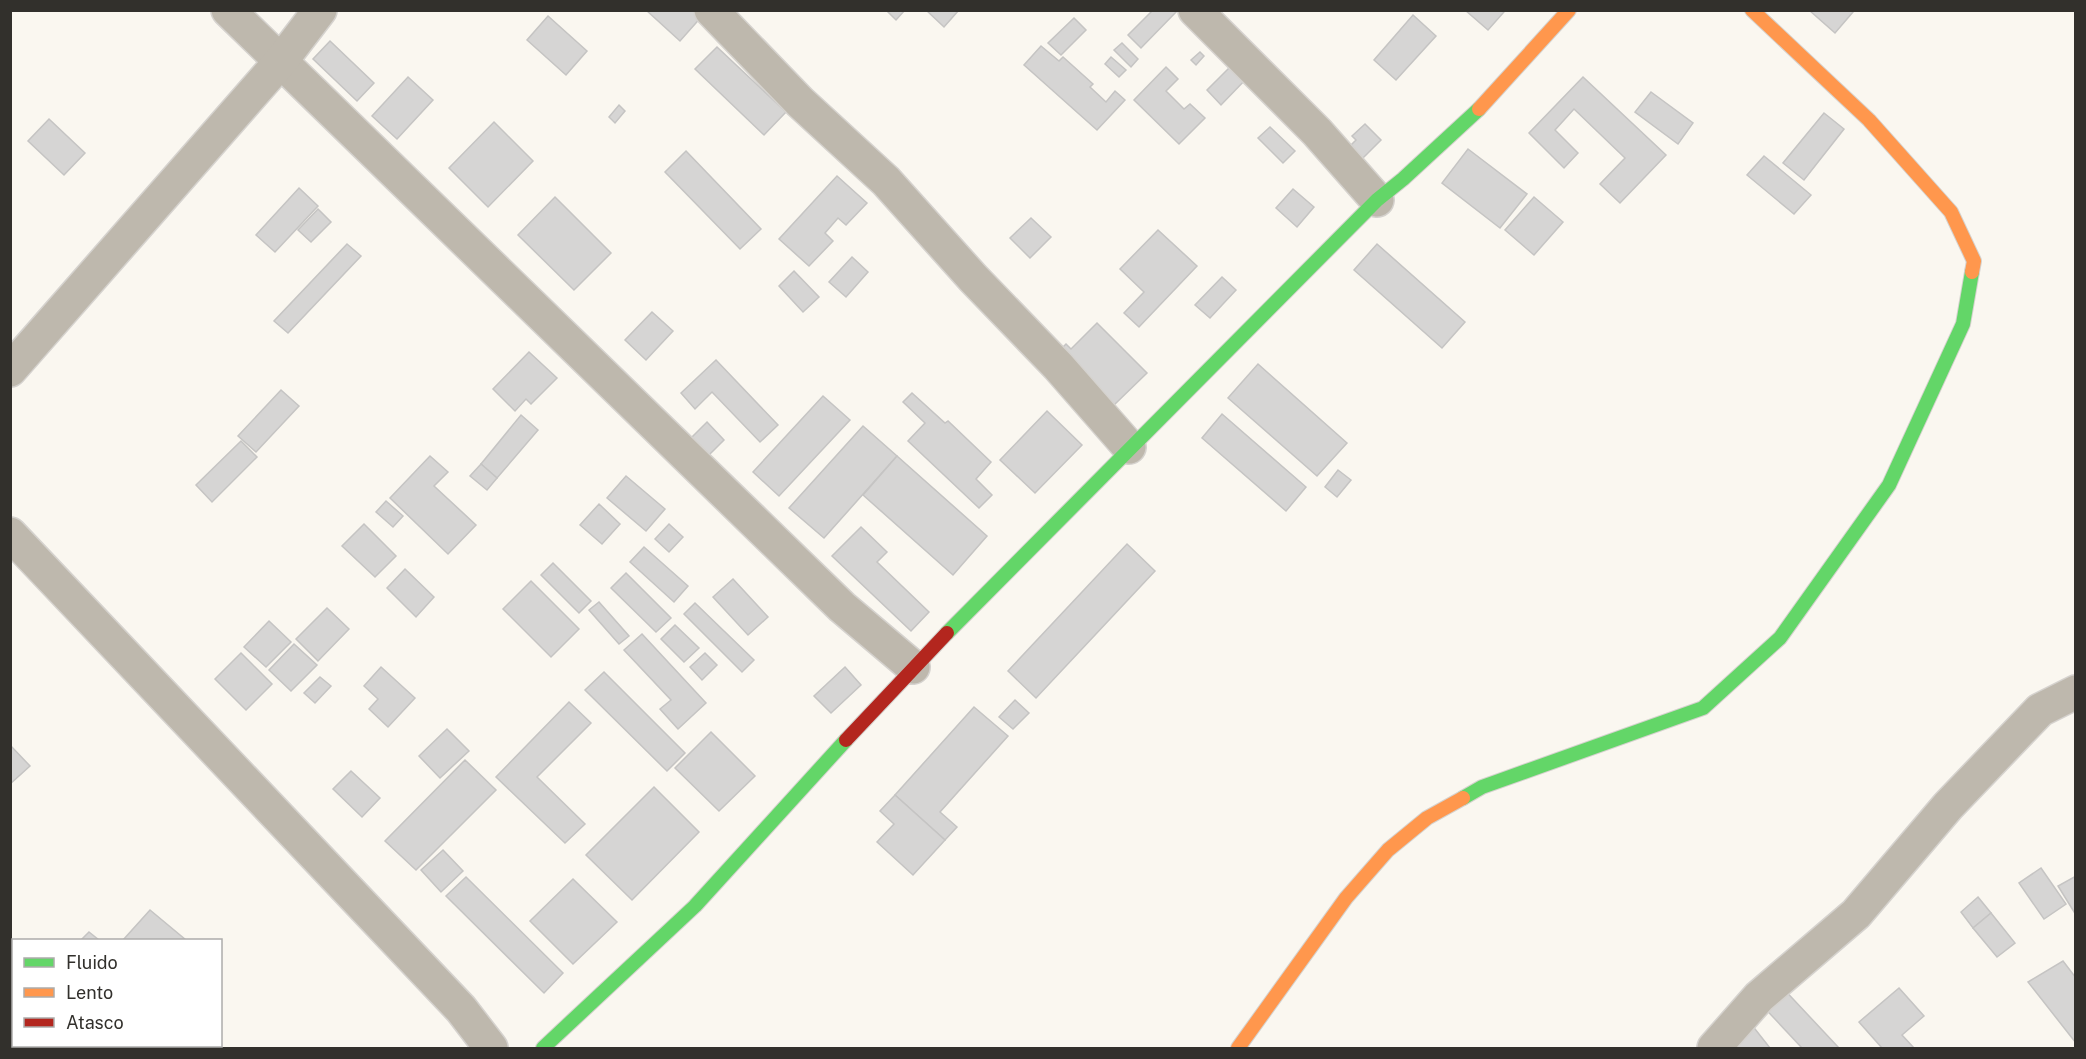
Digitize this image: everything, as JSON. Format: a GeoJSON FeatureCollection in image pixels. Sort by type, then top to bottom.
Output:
{"type":"FeatureCollection","features":[{"type":"Feature","properties":{"kind":"street"},"geometry":{"type":"LineString","coordinates":[[228,10],[842,607],[913,667]]}},
{"type":"Feature","properties":{"kind":"street"},"geometry":{"type":"LineString","coordinates":[[10,370],[281,61],[320,10]]}},
{"type":"Feature","properties":{"kind":"street"},"geometry":{"type":"LineString","coordinates":[[711,10],[800,102],[886,181],[973,278],[1058,366],[1129,447]]}},
{"type":"Feature","properties":{"kind":"street"},"geometry":{"type":"LineString","coordinates":[[1195,10],[1317,132],[1377,200]]}},
{"type":"Feature","properties":{"kind":"street"},"geometry":{"type":"LineString","coordinates":[[543,1048],[695,906],[913,667],[1129,447],[1377,200],[1469,119],[1569,10]]}},
{"type":"Feature","properties":{"kind":"street"},"geometry":{"type":"LineString","coordinates":[[1238,1048],[1346,898],[1388,850],[1427,818],[1482,788],[1703,708],[1780,638],[1889,484],[1963,324],[1974,261],[1951,212],[1944,203],[1869,120],[1752,10]]}},
{"type":"Feature","properties":{"kind":"street"},"geometry":{"type":"LineString","coordinates":[[10,534],[453,1001],[491,1048]]}},
{"type":"Feature","properties":{"kind":"street"},"geometry":{"type":"LineString","coordinates":[[1714,1048],[1758,997],[1856,914],[1948,806],[2040,710],[2076,692]]}},
{"type":"Feature","properties":{"kind":"building"},"geometry":{"type":"Polygon","coordinates":[[[646,10],[698,10],[703,15],[680,41],[646,10]]]}},
{"type":"Feature","properties":{"kind":"building"},"geometry":{"type":"Polygon","coordinates":[[[886,10],[905,10],[896,20],[886,10]]]}},
{"type":"Feature","properties":{"kind":"building"},"geometry":{"type":"Polygon","coordinates":[[[926,10],[959,10],[944,27],[926,10]]]}},
{"type":"Feature","properties":{"kind":"building"},"geometry":{"type":"Polygon","coordinates":[[[1153,10],[1178,10],[1141,48],[1128,35],[1153,10]]]}},
{"type":"Feature","properties":{"kind":"building"},"geometry":{"type":"Polygon","coordinates":[[[1465,10],[1503,10],[1504,12],[1488,30],[1465,10]]]}},
{"type":"Feature","properties":{"kind":"building"},"geometry":{"type":"Polygon","coordinates":[[[1809,10],[1851,10],[1853,12],[1835,33],[1809,10]]]}},
{"type":"Feature","properties":{"kind":"building"},"geometry":{"type":"Polygon","coordinates":[[[1413,15],[1436,36],[1396,80],[1374,60],[1413,15]]]}},
{"type":"Feature","properties":{"kind":"building"},"geometry":{"type":"Polygon","coordinates":[[[548,16],[587,51],[566,75],[527,40],[548,16]]]}},
{"type":"Feature","properties":{"kind":"building"},"geometry":{"type":"Polygon","coordinates":[[[1074,18],[1086,30],[1061,55],[1048,43],[1074,18]]]}},
{"type":"Feature","properties":{"kind":"building"},"geometry":{"type":"Polygon","coordinates":[[[330,41],[374,83],[357,101],[313,59],[330,41]]]}},
{"type":"Feature","properties":{"kind":"building"},"geometry":{"type":"Polygon","coordinates":[[[1122,43],[1138,59],[1131,67],[1114,50],[1122,43]]]}},
{"type":"Feature","properties":{"kind":"building"},"geometry":{"type":"Polygon","coordinates":[[[1041,46],[1059,61],[1063,57],[1093,84],[1090,87],[1106,102],[1115,91],[1125,100],[1097,130],[1024,65],[1041,46]]]}},
{"type":"Feature","properties":{"kind":"building"},"geometry":{"type":"Polygon","coordinates":[[[717,47],[786,112],[764,135],[695,69],[717,47]]]}},
{"type":"Feature","properties":{"kind":"building"},"geometry":{"type":"Polygon","coordinates":[[[1200,52],[1204,56],[1196,65],[1191,60],[1200,52]]]}},
{"type":"Feature","properties":{"kind":"building"},"geometry":{"type":"Polygon","coordinates":[[[1111,57],[1126,70],[1119,77],[1105,64],[1111,57]]]}},
{"type":"Feature","properties":{"kind":"building"},"geometry":{"type":"Polygon","coordinates":[[[1234,63],[1248,77],[1221,105],[1207,90],[1234,63]]]}},
{"type":"Feature","properties":{"kind":"building"},"geometry":{"type":"Polygon","coordinates":[[[1166,67],[1178,79],[1166,91],[1184,109],[1190,104],[1205,118],[1179,144],[1134,100],[1166,67]]]}},
{"type":"Feature","properties":{"kind":"building"},"geometry":{"type":"Polygon","coordinates":[[[408,77],[433,100],[397,139],[372,116],[408,77]]]}},
{"type":"Feature","properties":{"kind":"building"},"geometry":{"type":"Polygon","coordinates":[[[1583,77],[1666,155],[1620,203],[1600,184],[1625,158],[1574,109],[1555,130],[1578,153],[1564,168],[1529,133],[1583,77]]]}},
{"type":"Feature","properties":{"kind":"building"},"geometry":{"type":"Polygon","coordinates":[[[1651,92],[1693,123],[1678,144],[1635,112],[1651,92]]]}},
{"type":"Feature","properties":{"kind":"building"},"geometry":{"type":"Polygon","coordinates":[[[619,105],[625,111],[615,123],[609,117],[619,105]]]}},
{"type":"Feature","properties":{"kind":"building"},"geometry":{"type":"Polygon","coordinates":[[[1824,113],[1844,129],[1804,180],[1783,163],[1824,113]]]}},
{"type":"Feature","properties":{"kind":"building"},"geometry":{"type":"Polygon","coordinates":[[[49,119],[85,153],[64,175],[28,141],[49,119]]]}},
{"type":"Feature","properties":{"kind":"building"},"geometry":{"type":"Polygon","coordinates":[[[494,122],[533,161],[488,207],[449,168],[494,122]]]}},
{"type":"Feature","properties":{"kind":"building"},"geometry":{"type":"Polygon","coordinates":[[[1365,124],[1381,140],[1355,166],[1343,153],[1356,140],[1352,136],[1365,124]]]}},
{"type":"Feature","properties":{"kind":"building"},"geometry":{"type":"Polygon","coordinates":[[[1270,127],[1295,151],[1283,163],[1258,138],[1270,127]]]}},
{"type":"Feature","properties":{"kind":"building"},"geometry":{"type":"Polygon","coordinates":[[[1468,149],[1527,194],[1500,228],[1442,183],[1468,149]]]}},
{"type":"Feature","properties":{"kind":"building"},"geometry":{"type":"Polygon","coordinates":[[[686,151],[761,229],[740,249],[665,172],[686,151]]]}},
{"type":"Feature","properties":{"kind":"building"},"geometry":{"type":"Polygon","coordinates":[[[1764,156],[1811,195],[1794,214],[1747,175],[1764,156]]]}},
{"type":"Feature","properties":{"kind":"building"},"geometry":{"type":"Polygon","coordinates":[[[837,176],[867,203],[846,225],[838,218],[825,233],[833,241],[809,266],[779,239],[837,176]]]}},
{"type":"Feature","properties":{"kind":"building"},"geometry":{"type":"Polygon","coordinates":[[[299,188],[318,206],[275,252],[256,235],[299,188]]]}},
{"type":"Feature","properties":{"kind":"building"},"geometry":{"type":"Polygon","coordinates":[[[1293,189],[1314,207],[1297,227],[1276,208],[1293,189]]]}},
{"type":"Feature","properties":{"kind":"building"},"geometry":{"type":"Polygon","coordinates":[[[555,197],[611,253],[574,290],[518,235],[555,197]]]}},
{"type":"Feature","properties":{"kind":"building"},"geometry":{"type":"Polygon","coordinates":[[[1534,197],[1563,222],[1534,255],[1505,230],[1534,197]]]}},
{"type":"Feature","properties":{"kind":"building"},"geometry":{"type":"Polygon","coordinates":[[[318,209],[331,222],[311,242],[298,230],[318,209]]]}},
{"type":"Feature","properties":{"kind":"building"},"geometry":{"type":"Polygon","coordinates":[[[1031,218],[1051,237],[1030,258],[1010,238],[1031,218]]]}},
{"type":"Feature","properties":{"kind":"building"},"geometry":{"type":"Polygon","coordinates":[[[1158,230],[1197,266],[1139,327],[1124,313],[1144,292],[1120,269],[1158,230]]]}},
{"type":"Feature","properties":{"kind":"building"},"geometry":{"type":"Polygon","coordinates":[[[347,244],[361,256],[288,333],[274,321],[347,244]]]}},
{"type":"Feature","properties":{"kind":"building"},"geometry":{"type":"Polygon","coordinates":[[[1377,244],[1465,322],[1442,348],[1354,270],[1377,244]]]}},
{"type":"Feature","properties":{"kind":"building"},"geometry":{"type":"Polygon","coordinates":[[[852,257],[868,272],[846,297],[829,282],[852,257]]]}},
{"type":"Feature","properties":{"kind":"building"},"geometry":{"type":"Polygon","coordinates":[[[794,271],[819,297],[803,312],[779,286],[794,271]]]}},
{"type":"Feature","properties":{"kind":"building"},"geometry":{"type":"Polygon","coordinates":[[[1222,277],[1236,290],[1210,318],[1195,305],[1222,277]]]}},
{"type":"Feature","properties":{"kind":"building"},"geometry":{"type":"Polygon","coordinates":[[[652,312],[673,331],[646,360],[625,340],[652,312]]]}},
{"type":"Feature","properties":{"kind":"building"},"geometry":{"type":"Polygon","coordinates":[[[1097,323],[1147,373],[1113,406],[1058,352],[1066,344],[1071,349],[1097,323]]]}},
{"type":"Feature","properties":{"kind":"building"},"geometry":{"type":"Polygon","coordinates":[[[529,352],[557,378],[531,404],[526,399],[515,411],[493,389],[529,352]]]}},
{"type":"Feature","properties":{"kind":"building"},"geometry":{"type":"Polygon","coordinates":[[[716,360],[778,425],[760,442],[712,392],[695,409],[681,393],[716,360]]]}},
{"type":"Feature","properties":{"kind":"building"},"geometry":{"type":"Polygon","coordinates":[[[1258,364],[1347,443],[1317,476],[1228,398],[1258,364]]]}},
{"type":"Feature","properties":{"kind":"building"},"geometry":{"type":"Polygon","coordinates":[[[281,390],[299,406],[256,452],[238,436],[281,390]]]}},
{"type":"Feature","properties":{"kind":"building"},"geometry":{"type":"Polygon","coordinates":[[[912,393],[945,423],[948,421],[991,462],[976,479],[992,495],[979,508],[908,441],[925,423],[903,402],[912,393]]]}},
{"type":"Feature","properties":{"kind":"building"},"geometry":{"type":"Polygon","coordinates":[[[823,396],[850,420],[779,496],[753,472],[823,396]]]}},
{"type":"Feature","properties":{"kind":"building"},"geometry":{"type":"Polygon","coordinates":[[[1047,411],[1082,445],[1035,493],[1000,460],[1047,411]]]}},
{"type":"Feature","properties":{"kind":"building"},"geometry":{"type":"Polygon","coordinates":[[[1222,414],[1306,487],[1286,511],[1202,438],[1222,414]]]}},
{"type":"Feature","properties":{"kind":"building"},"geometry":{"type":"Polygon","coordinates":[[[521,415],[538,430],[497,478],[481,464],[521,415]]]}},
{"type":"Feature","properties":{"kind":"building"},"geometry":{"type":"Polygon","coordinates":[[[707,422],[724,440],[707,457],[690,439],[707,422]]]}},
{"type":"Feature","properties":{"kind":"building"},"geometry":{"type":"Polygon","coordinates":[[[863,426],[897,456],[824,538],[789,508],[863,426]]]}},
{"type":"Feature","properties":{"kind":"building"},"geometry":{"type":"Polygon","coordinates":[[[241,441],[257,457],[212,502],[196,485],[241,441]]]}},
{"type":"Feature","properties":{"kind":"building"},"geometry":{"type":"Polygon","coordinates":[[[430,456],[448,472],[434,486],[476,525],[448,554],[390,498],[430,456]]]}},
{"type":"Feature","properties":{"kind":"building"},"geometry":{"type":"Polygon","coordinates":[[[897,456],[987,536],[953,575],[863,495],[897,456]]]}},
{"type":"Feature","properties":{"kind":"building"},"geometry":{"type":"Polygon","coordinates":[[[481,464],[497,478],[487,490],[470,476],[481,464]]]}},
{"type":"Feature","properties":{"kind":"building"},"geometry":{"type":"Polygon","coordinates":[[[1338,470],[1351,480],[1337,497],[1325,487],[1338,470]]]}},
{"type":"Feature","properties":{"kind":"building"},"geometry":{"type":"Polygon","coordinates":[[[626,476],[665,509],[646,531],[607,498],[626,476]]]}},
{"type":"Feature","properties":{"kind":"building"},"geometry":{"type":"Polygon","coordinates":[[[386,501],[403,516],[393,527],[376,512],[386,501]]]}},
{"type":"Feature","properties":{"kind":"building"},"geometry":{"type":"Polygon","coordinates":[[[599,504],[620,524],[602,544],[580,525],[599,504]]]}},
{"type":"Feature","properties":{"kind":"building"},"geometry":{"type":"Polygon","coordinates":[[[364,524],[396,556],[375,577],[342,546],[364,524]]]}},
{"type":"Feature","properties":{"kind":"building"},"geometry":{"type":"Polygon","coordinates":[[[669,524],[683,537],[669,552],[655,539],[669,524]]]}},
{"type":"Feature","properties":{"kind":"building"},"geometry":{"type":"Polygon","coordinates":[[[861,527],[887,552],[877,562],[929,612],[911,631],[832,556],[861,527]]]}},
{"type":"Feature","properties":{"kind":"building"},"geometry":{"type":"Polygon","coordinates":[[[1127,544],[1155,571],[1036,698],[1008,671],[1127,544]]]}},
{"type":"Feature","properties":{"kind":"building"},"geometry":{"type":"Polygon","coordinates":[[[644,547],[688,586],[674,602],[630,562],[644,547]]]}},
{"type":"Feature","properties":{"kind":"building"},"geometry":{"type":"Polygon","coordinates":[[[553,563],[591,601],[579,613],[541,575],[553,563]]]}},
{"type":"Feature","properties":{"kind":"building"},"geometry":{"type":"Polygon","coordinates":[[[405,569],[434,597],[416,617],[387,588],[405,569]]]}},
{"type":"Feature","properties":{"kind":"building"},"geometry":{"type":"Polygon","coordinates":[[[626,573],[671,618],[656,632],[611,588],[626,573]]]}},
{"type":"Feature","properties":{"kind":"building"},"geometry":{"type":"Polygon","coordinates":[[[733,579],[768,617],[748,635],[713,597],[733,579]]]}},
{"type":"Feature","properties":{"kind":"building"},"geometry":{"type":"Polygon","coordinates":[[[531,581],[579,629],[551,657],[503,609],[531,581]]]}},
{"type":"Feature","properties":{"kind":"building"},"geometry":{"type":"Polygon","coordinates":[[[599,602],[629,636],[619,644],[589,610],[599,602]]]}},
{"type":"Feature","properties":{"kind":"building"},"geometry":{"type":"Polygon","coordinates":[[[695,603],[754,660],[742,672],[684,614],[695,603]]]}},
{"type":"Feature","properties":{"kind":"building"},"geometry":{"type":"Polygon","coordinates":[[[327,608],[349,629],[318,661],[296,639],[327,608]]]}},
{"type":"Feature","properties":{"kind":"building"},"geometry":{"type":"Polygon","coordinates":[[[269,621],[291,642],[266,667],[244,647],[269,621]]]}},
{"type":"Feature","properties":{"kind":"building"},"geometry":{"type":"Polygon","coordinates":[[[675,625],[699,648],[684,662],[661,639],[675,625]]]}},
{"type":"Feature","properties":{"kind":"building"},"geometry":{"type":"Polygon","coordinates":[[[642,634],[706,703],[678,729],[660,709],[671,700],[624,650],[642,634]]]}},
{"type":"Feature","properties":{"kind":"building"},"geometry":{"type":"Polygon","coordinates":[[[294,644],[317,665],[291,691],[269,670],[294,644]]]}},
{"type":"Feature","properties":{"kind":"building"},"geometry":{"type":"Polygon","coordinates":[[[241,653],[272,684],[246,710],[215,679],[241,653]]]}},
{"type":"Feature","properties":{"kind":"building"},"geometry":{"type":"Polygon","coordinates":[[[705,653],[717,665],[702,680],[690,667],[705,653]]]}},
{"type":"Feature","properties":{"kind":"building"},"geometry":{"type":"Polygon","coordinates":[[[381,667],[415,698],[388,727],[369,709],[378,699],[364,686],[381,667]]]}},
{"type":"Feature","properties":{"kind":"building"},"geometry":{"type":"Polygon","coordinates":[[[845,667],[861,685],[831,713],[814,696],[845,667]]]}},
{"type":"Feature","properties":{"kind":"building"},"geometry":{"type":"Polygon","coordinates":[[[604,672],[685,753],[667,771],[585,690],[604,672]]]}},
{"type":"Feature","properties":{"kind":"building"},"geometry":{"type":"Polygon","coordinates":[[[320,677],[331,686],[315,703],[304,693],[320,677]]]}},
{"type":"Feature","properties":{"kind":"building"},"geometry":{"type":"Polygon","coordinates":[[[1015,700],[1029,713],[1013,729],[999,717],[1015,700]]]}},
{"type":"Feature","properties":{"kind":"building"},"geometry":{"type":"Polygon","coordinates":[[[569,702],[591,723],[537,777],[585,824],[565,843],[496,777],[569,702]]]}},
{"type":"Feature","properties":{"kind":"building"},"geometry":{"type":"Polygon","coordinates":[[[974,707],[1008,736],[940,812],[957,827],[945,840],[895,795],[974,707]]]}},
{"type":"Feature","properties":{"kind":"building"},"geometry":{"type":"Polygon","coordinates":[[[447,729],[469,751],[440,778],[419,756],[447,729]]]}},
{"type":"Feature","properties":{"kind":"building"},"geometry":{"type":"Polygon","coordinates":[[[711,732],[755,776],[719,811],[675,768],[711,732]]]}},
{"type":"Feature","properties":{"kind":"building"},"geometry":{"type":"Polygon","coordinates":[[[10,745],[30,766],[10,784],[10,745]]]}},
{"type":"Feature","properties":{"kind":"building"},"geometry":{"type":"Polygon","coordinates":[[[465,760],[496,790],[416,870],[385,841],[465,760]]]}},
{"type":"Feature","properties":{"kind":"building"},"geometry":{"type":"Polygon","coordinates":[[[351,771],[380,798],[362,817],[333,789],[351,771]]]}},
{"type":"Feature","properties":{"kind":"building"},"geometry":{"type":"Polygon","coordinates":[[[654,787],[699,832],[632,900],[586,855],[654,787]]]}},
{"type":"Feature","properties":{"kind":"building"},"geometry":{"type":"Polygon","coordinates":[[[895,795],[945,840],[913,875],[877,842],[894,824],[880,811],[895,795]]]}},
{"type":"Feature","properties":{"kind":"building"},"geometry":{"type":"Polygon","coordinates":[[[443,850],[463,871],[441,892],[421,870],[443,850]]]}},
{"type":"Feature","properties":{"kind":"building"},"geometry":{"type":"Polygon","coordinates":[[[2041,868],[2066,904],[2044,919],[2019,883],[2041,868]]]}},
{"type":"Feature","properties":{"kind":"building"},"geometry":{"type":"Polygon","coordinates":[[[2076,876],[2076,915],[2058,886],[2076,876]]]}},
{"type":"Feature","properties":{"kind":"building"},"geometry":{"type":"Polygon","coordinates":[[[466,877],[563,973],[544,993],[446,896],[466,877]]]}},
{"type":"Feature","properties":{"kind":"building"},"geometry":{"type":"Polygon","coordinates":[[[573,879],[617,922],[573,964],[530,921],[573,879]]]}},
{"type":"Feature","properties":{"kind":"building"},"geometry":{"type":"Polygon","coordinates":[[[1978,897],[1991,913],[1973,928],[1961,912],[1978,897]]]}},
{"type":"Feature","properties":{"kind":"building"},"geometry":{"type":"Polygon","coordinates":[[[150,910],[185,939],[124,939],[150,910]]]}},
{"type":"Feature","properties":{"kind":"building"},"geometry":{"type":"Polygon","coordinates":[[[1991,913],[2015,943],[1997,957],[1973,928],[1991,913]]]}},
{"type":"Feature","properties":{"kind":"building"},"geometry":{"type":"Polygon","coordinates":[[[89,932],[98,939],[82,939],[89,932]]]}},
{"type":"Feature","properties":{"kind":"building"},"geometry":{"type":"Polygon","coordinates":[[[2063,961],[2076,978],[2076,1043],[2028,982],[2063,961]]]}},
{"type":"Feature","properties":{"kind":"building"},"geometry":{"type":"Polygon","coordinates":[[[1779,984],[1839,1048],[1802,1048],[1759,1002],[1779,984]]]}},
{"type":"Feature","properties":{"kind":"building"},"geometry":{"type":"Polygon","coordinates":[[[1899,988],[1924,1016],[1902,1035],[1914,1048],[1882,1048],[1859,1022],[1899,988]]]}},
{"type":"Feature","properties":{"kind":"building"},"geometry":{"type":"Polygon","coordinates":[[[1744,1015],[1770,1048],[1721,1048],[1744,1015]]]}},
{"type":"Feature","properties":{"kind":"traffic: fast"},"geometry":{"type":"LineString","coordinates":[[947,633],[1377,200],[1479,109]]}},
{"type":"Feature","properties":{"kind":"traffic: fast"},"geometry":{"type":"LineString","coordinates":[[1463,798],[1482,787],[1703,708],[1780,638],[1889,485],[1963,324],[1972,272]]}},
{"type":"Feature","properties":{"kind":"traffic: fast"},"geometry":{"type":"LineString","coordinates":[[543,1048],[695,906],[846,740]]}},
{"type":"Feature","properties":{"kind":"traffic: slow"},"geometry":{"type":"LineString","coordinates":[[1479,109],[1569,10]]}},
{"type":"Feature","properties":{"kind":"traffic: slow"},"geometry":{"type":"LineString","coordinates":[[1752,10],[1869,120],[1951,212],[1974,261],[1972,272]]}},
{"type":"Feature","properties":{"kind":"traffic: slow"},"geometry":{"type":"LineString","coordinates":[[1238,1048],[1346,898],[1388,850],[1427,818],[1463,798]]}},
{"type":"Feature","properties":{"kind":"traffic: jam"},"geometry":{"type":"LineString","coordinates":[[846,740],[947,633]]}}]}
